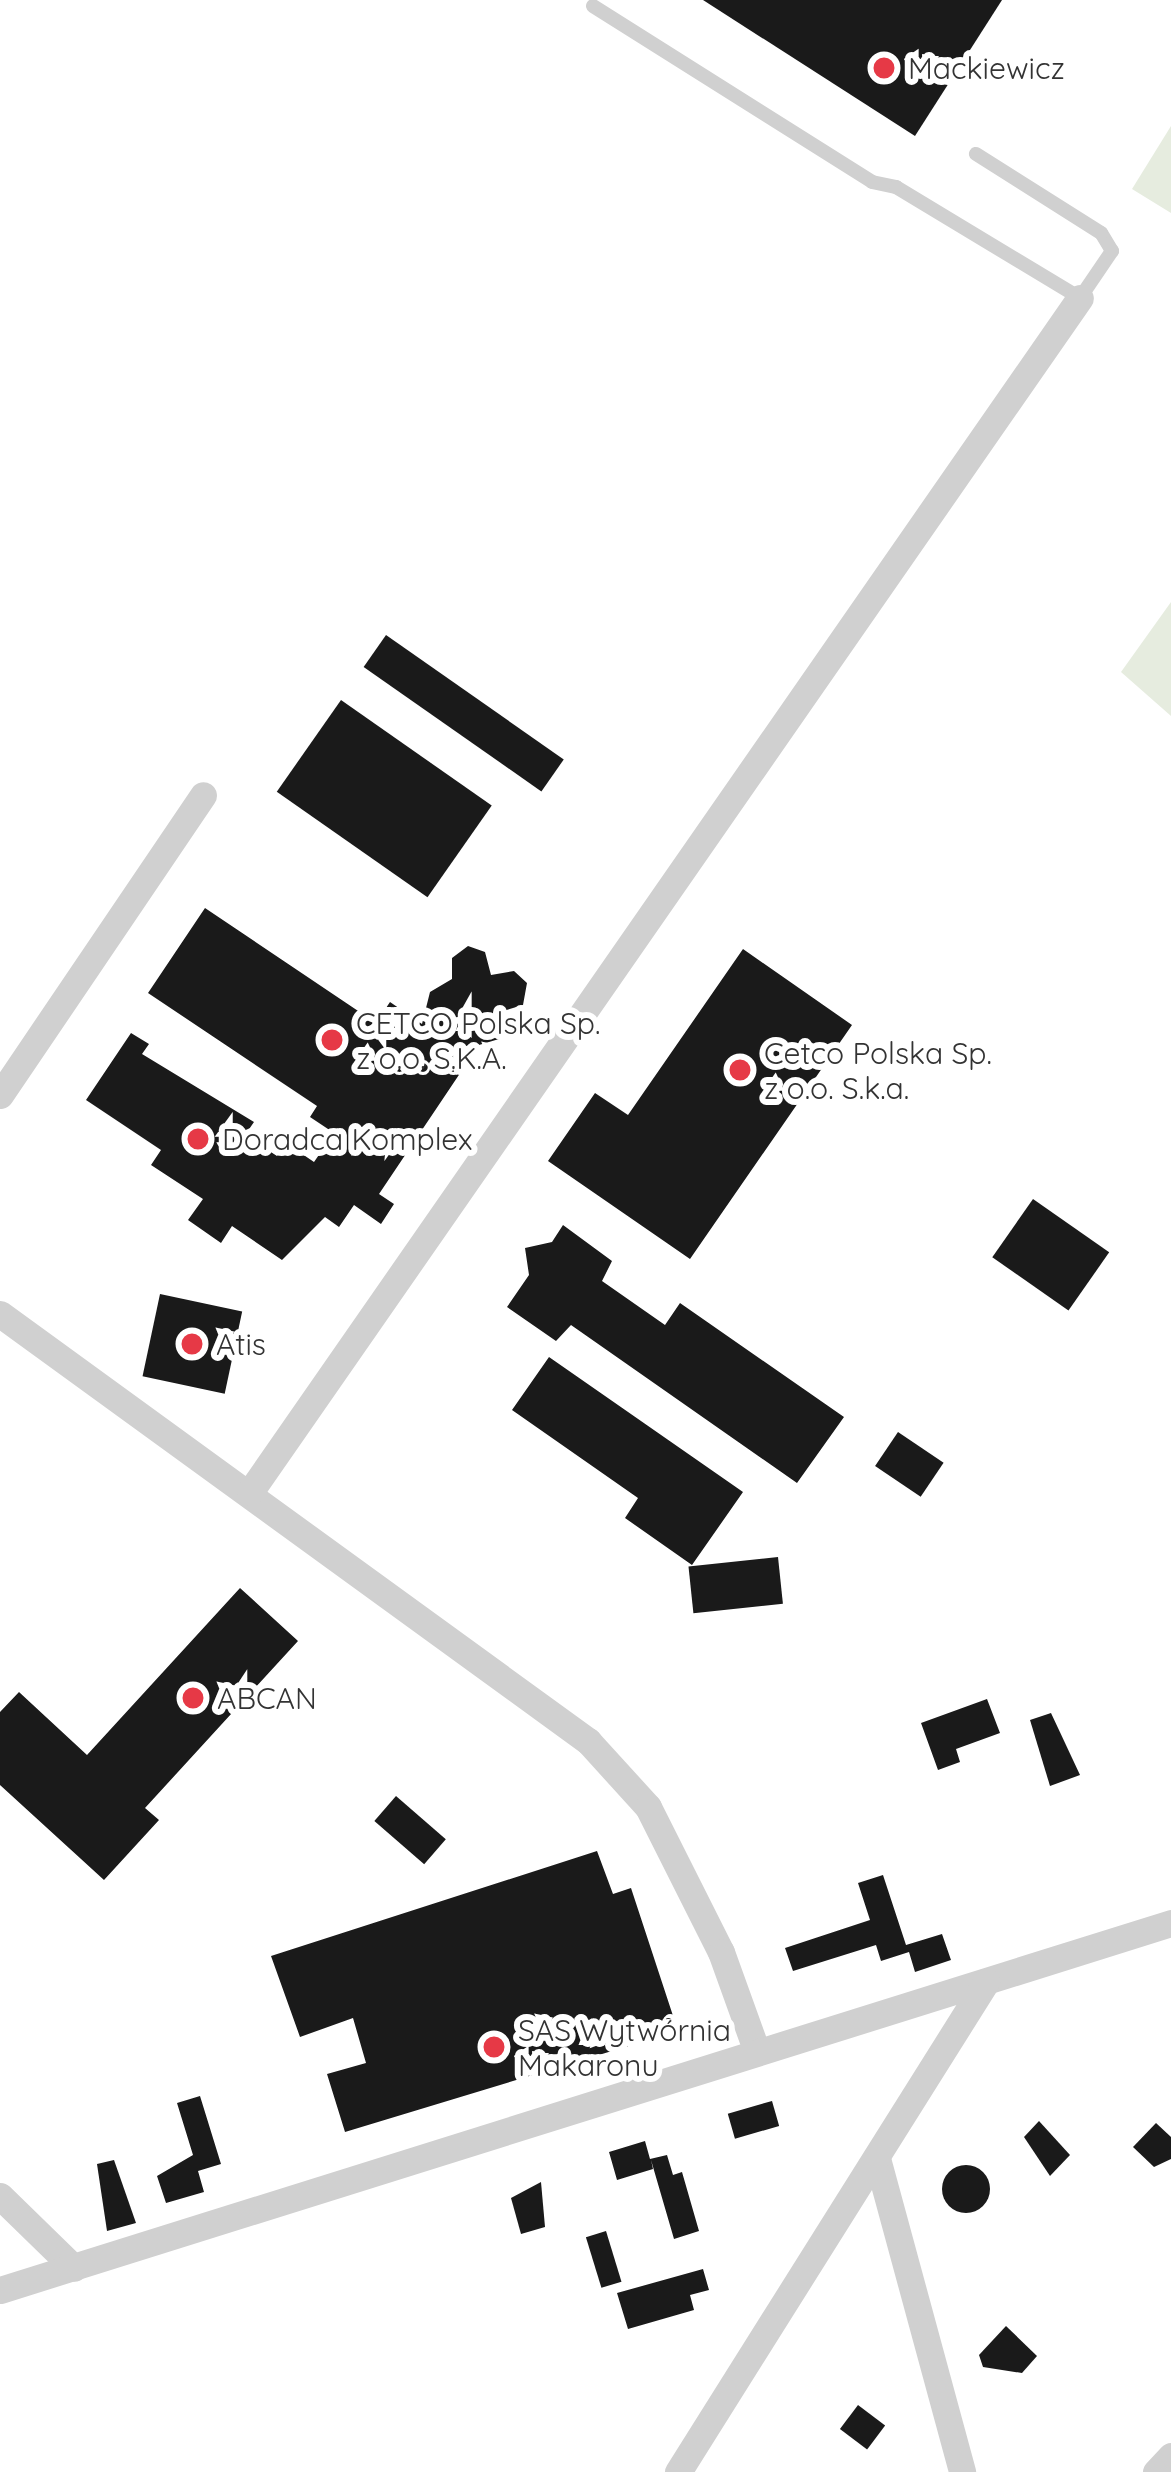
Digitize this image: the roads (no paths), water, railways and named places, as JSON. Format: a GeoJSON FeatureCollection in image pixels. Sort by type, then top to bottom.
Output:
{"type":"FeatureCollection","features":[{"type":"Feature","properties":{"kind":"street"},"geometry":{"type":"LineString","coordinates":[[250,1492],[1080,298]]}},
{"type":"Feature","properties":{"kind":"street"},"geometry":{"type":"LineString","coordinates":[[0,1095],[202,795]]}},
{"type":"Feature","properties":{"kind":"street"},"geometry":{"type":"LineString","coordinates":[[0,1314],[540,1701],[603,1757],[648,1807],[696,1897],[757,2052]]}},
{"type":"Feature","properties":{"kind":"street"},"geometry":{"type":"LineString","coordinates":[[0,2290],[1171,1923]]}},
{"type":"Feature","properties":{"kind":"street"},"geometry":{"type":"LineString","coordinates":[[677,2472],[878,2162],[986,1982]]}},
{"type":"Feature","properties":{"kind":"street"},"geometry":{"type":"LineString","coordinates":[[878,2162],[962,2472]]}},
{"type":"Feature","properties":{"kind":"street"},"geometry":{"type":"LineString","coordinates":[[0,2196],[74,2268]]}},
{"type":"Feature","properties":{"kind":"street"},"geometry":{"type":"LineString","coordinates":[[1156,2472],[1171,2456]]}},
{"type":"Feature","properties":{"kind":"lane"},"geometry":{"type":"LineString","coordinates":[[593,6],[872,182],[896,187],[1080,298],[1112,251],[1101,233],[976,154]]}},
{"type":"Feature","properties":{"kind":"place","name":"Mackiewicz"},"geometry":{"type":"Point","coordinates":[884,68]}},
{"type":"Feature","properties":{"kind":"place","name":"CETCO Polska Sp. z o.o. S.K.A."},"geometry":{"type":"Point","coordinates":[332,1040]}},
{"type":"Feature","properties":{"kind":"place","name":"Cetco Polska Sp. z o.o. S.k.a."},"geometry":{"type":"Point","coordinates":[740,1070]}},
{"type":"Feature","properties":{"kind":"place","name":"Doradca Komplex"},"geometry":{"type":"Point","coordinates":[198,1139]}},
{"type":"Feature","properties":{"kind":"place","name":"Atis"},"geometry":{"type":"Point","coordinates":[192,1344]}},
{"type":"Feature","properties":{"kind":"place","name":"ABCAN"},"geometry":{"type":"Point","coordinates":[193,1698]}},
{"type":"Feature","properties":{"kind":"place","name":"SAS Wytwórnia Makaronu"},"geometry":{"type":"Point","coordinates":[494,2047]}}]}
